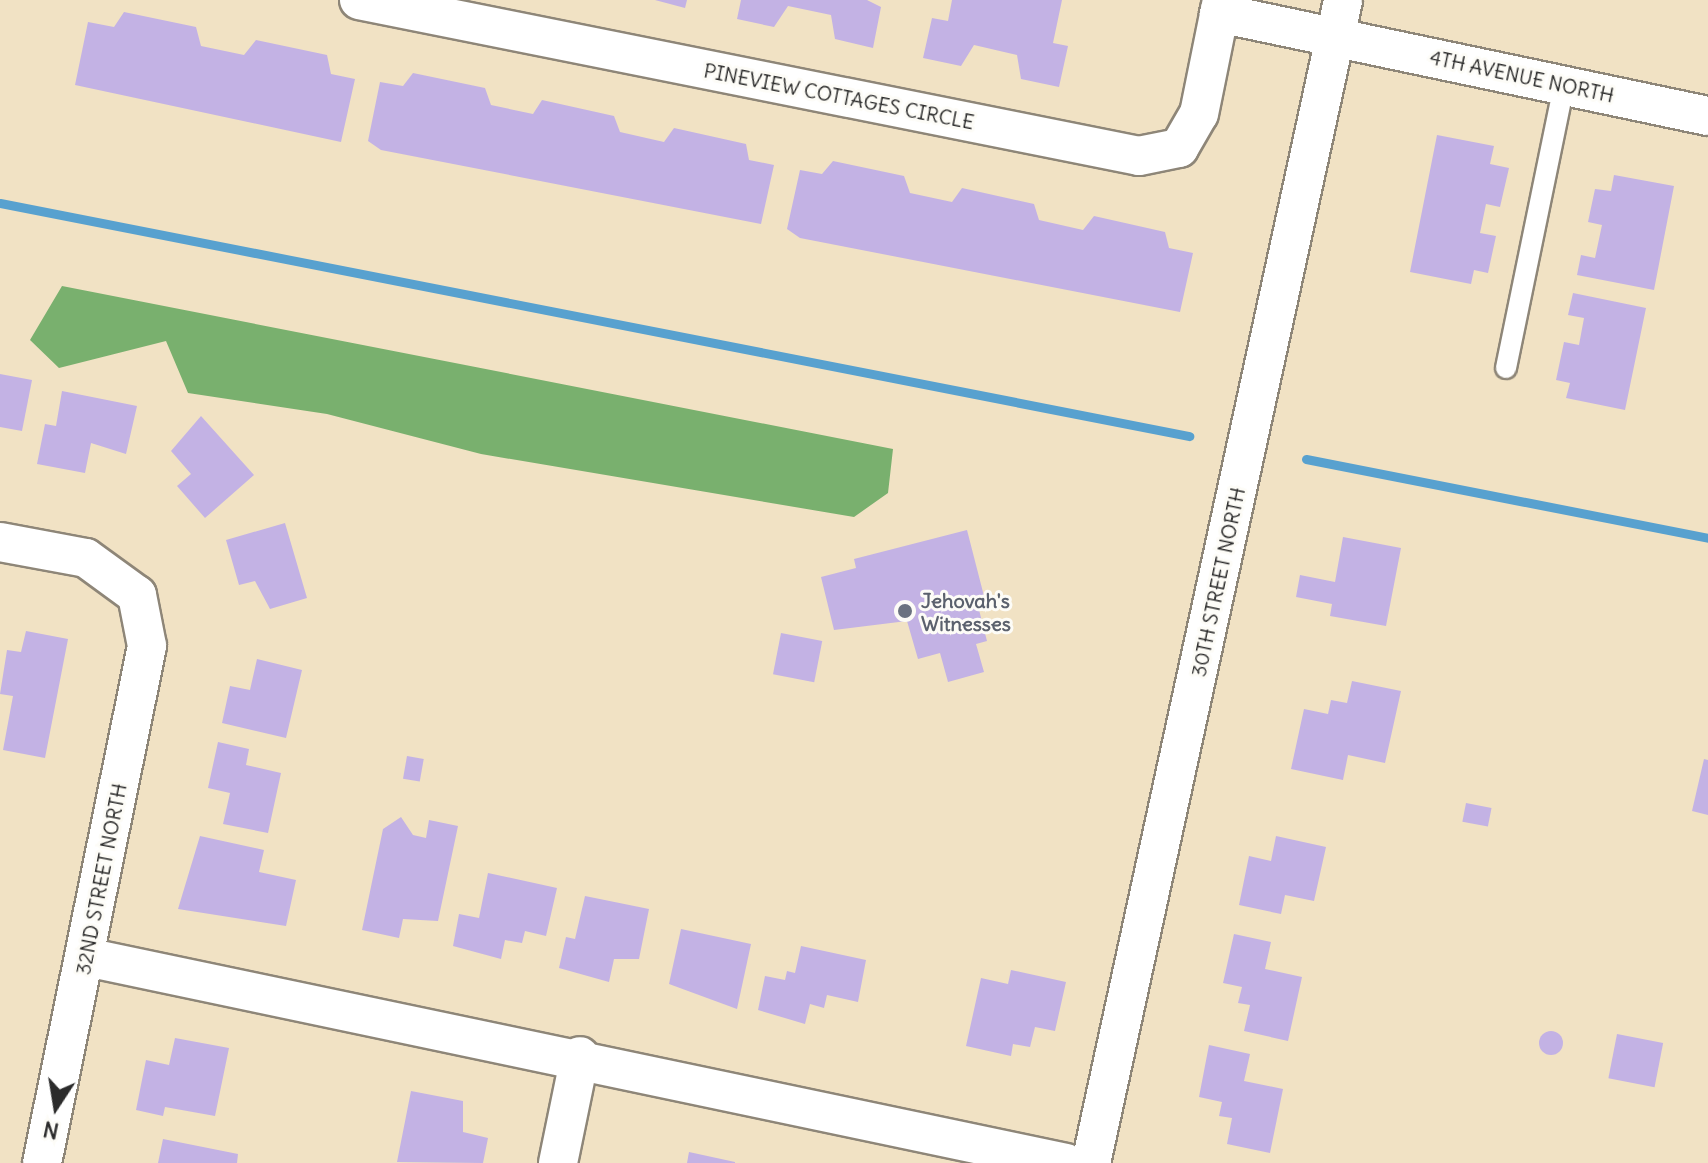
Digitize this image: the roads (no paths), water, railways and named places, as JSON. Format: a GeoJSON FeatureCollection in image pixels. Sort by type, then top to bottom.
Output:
{"type":"FeatureCollection","features":[{"type":"Feature","properties":{"kind":"street","name":"PINEVIEW COTTAGES CIRCLE"},"geometry":{"type":"LineString","coordinates":[[359,0],[1139,156],[1179,148],[1199,114],[1220,6],[1339,18]]}},
{"type":"Feature","properties":{"kind":"street","name":"4TH AVENUE NORTH"},"geometry":{"type":"LineString","coordinates":[[1339,18],[1564,85],[1708,116]]}},
{"type":"Feature","properties":{"kind":"street","name":"30TH STREET NORTH"},"geometry":{"type":"LineString","coordinates":[[1091,1163],[1339,18]]}},
{"type":"Feature","properties":{"kind":"street","name":"32ND STREET NORTH"},"geometry":{"type":"LineString","coordinates":[[0,542],[86,558],[137,595],[147,646],[42,1163]]}},
{"type":"Feature","properties":{"kind":"street"},"geometry":{"type":"LineString","coordinates":[[86,957],[580,1056],[1066,1163]]}},
{"type":"Feature","properties":{"kind":"street"},"geometry":{"type":"LineString","coordinates":[[558,1163],[580,1056]]}},
{"type":"Feature","properties":{"kind":"lane"},"geometry":{"type":"LineString","coordinates":[[1506,368],[1564,85]]}},
{"type":"Feature","properties":{"kind":"waterway"},"geometry":{"type":"LineString","coordinates":[[0,203],[1189,436]]}},
{"type":"Feature","properties":{"kind":"waterway"},"geometry":{"type":"LineString","coordinates":[[1306,459],[1708,538]]}},
{"type":"Feature","properties":{"kind":"place","name":"Jehovah's Witnesses"},"geometry":{"type":"Point","coordinates":[905,611]}}]}
